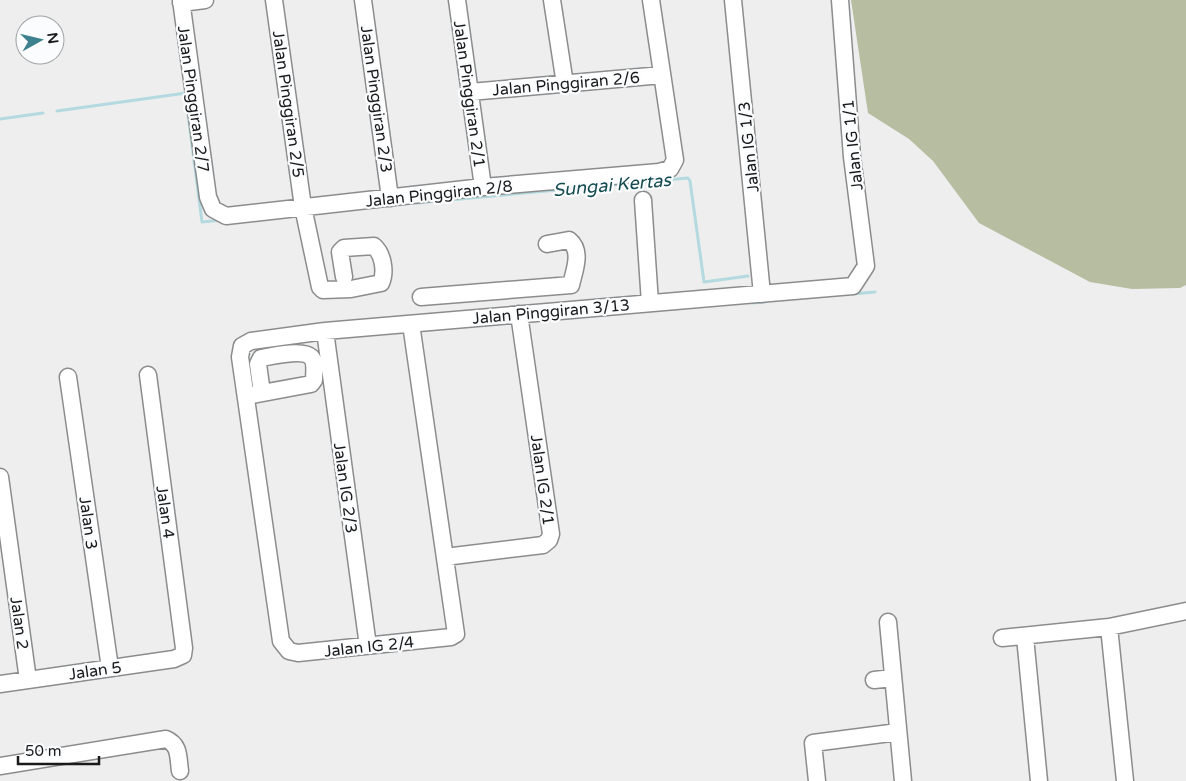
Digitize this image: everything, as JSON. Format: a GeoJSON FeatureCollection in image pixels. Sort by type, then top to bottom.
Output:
{"type":"FeatureCollection","features":[{"type":"Feature","properties":{"kind":"street"},"geometry":{"type":"LineString","coordinates":[[181,2],[204,0]]}},
{"type":"Feature","properties":{"kind":"street","name":"Jalan Pinggiran 2/5"},"geometry":{"type":"LineString","coordinates":[[274,0],[303,207],[320,288],[323,290],[351,289],[381,283],[383,280],[382,262],[374,246],[341,250],[344,277]]}},
{"type":"Feature","properties":{"kind":"street","name":"Jalan Pinggiran 2/3"},"geometry":{"type":"LineString","coordinates":[[363,0],[390,198]]}},
{"type":"Feature","properties":{"kind":"street","name":"Jalan Pinggiran 2/1"},"geometry":{"type":"LineString","coordinates":[[457,0],[484,187]]}},
{"type":"Feature","properties":{"kind":"street"},"geometry":{"type":"LineString","coordinates":[[552,0],[565,84]]}},
{"type":"Feature","properties":{"kind":"street"},"geometry":{"type":"LineString","coordinates":[[651,0],[662,75]]}},
{"type":"Feature","properties":{"kind":"street","name":"Jalan IG 1/3"},"geometry":{"type":"LineString","coordinates":[[734,0],[762,294]]}},
{"type":"Feature","properties":{"kind":"street","name":"Jalan IG 1/1"},"geometry":{"type":"LineString","coordinates":[[840,0],[852,157],[866,266],[853,286]]}},
{"type":"Feature","properties":{"kind":"street","name":"Jalan Pinggiran 2/7"},"geometry":{"type":"LineString","coordinates":[[181,2],[208,197]]}},
{"type":"Feature","properties":{"kind":"street","name":"Jalan Pinggiran 2/8"},"geometry":{"type":"LineString","coordinates":[[208,197],[213,209],[226,216],[484,187],[659,172],[670,169],[675,160],[662,75]]}},
{"type":"Feature","properties":{"kind":"street","name":"Jalan Pinggiran 2/6"},"geometry":{"type":"LineString","coordinates":[[470,92],[662,75]]}},
{"type":"Feature","properties":{"kind":"street"},"geometry":{"type":"LineString","coordinates":[[643,200],[650,303]]}},
{"type":"Feature","properties":{"kind":"street"},"geometry":{"type":"LineString","coordinates":[[547,244],[569,240],[575,245],[577,253],[571,285],[572,309]]}},
{"type":"Feature","properties":{"kind":"street"},"geometry":{"type":"LineString","coordinates":[[421,297],[571,285]]}},
{"type":"Feature","properties":{"kind":"street","name":"Jalan Pinggiran 3/13"},"geometry":{"type":"LineString","coordinates":[[251,340],[325,331],[853,286]]}},
{"type":"Feature","properties":{"kind":"street","name":"Jalan IG 2/1"},"geometry":{"type":"LineString","coordinates":[[445,557],[543,545],[549,540],[550,534],[519,314]]}},
{"type":"Feature","properties":{"kind":"street","name":"Jalan IG 2/4"},"geometry":{"type":"LineString","coordinates":[[251,340],[242,346],[240,357],[254,394],[281,641],[289,651],[298,653],[368,646],[450,637],[456,634],[411,324]]}},
{"type":"Feature","properties":{"kind":"street","name":"Jalan IG 2/3"},"geometry":{"type":"LineString","coordinates":[[325,331],[368,646]]}},
{"type":"Feature","properties":{"kind":"street","name":"Jalan 4"},"geometry":{"type":"LineString","coordinates":[[148,375],[184,648]]}},
{"type":"Feature","properties":{"kind":"street","name":"Jalan 3"},"geometry":{"type":"LineString","coordinates":[[68,377],[110,668]]}},
{"type":"Feature","properties":{"kind":"street","name":"Jalan 2"},"geometry":{"type":"LineString","coordinates":[[0,477],[28,680]]}},
{"type":"Feature","properties":{"kind":"street"},"geometry":{"type":"LineString","coordinates":[[1002,638],[1109,627],[1186,611]]}},
{"type":"Feature","properties":{"kind":"street"},"geometry":{"type":"LineString","coordinates":[[888,622],[903,781]]}},
{"type":"Feature","properties":{"kind":"street"},"geometry":{"type":"LineString","coordinates":[[1109,627],[1125,781]]}},
{"type":"Feature","properties":{"kind":"street"},"geometry":{"type":"LineString","coordinates":[[1025,636],[1039,781]]}},
{"type":"Feature","properties":{"kind":"street","name":"Jalan 5"},"geometry":{"type":"LineString","coordinates":[[0,684],[174,659],[182,655],[184,648]]}},
{"type":"Feature","properties":{"kind":"street"},"geometry":{"type":"LineString","coordinates":[[874,680],[893,678]]}},
{"type":"Feature","properties":{"kind":"street"},"geometry":{"type":"LineString","coordinates":[[816,781],[813,743],[898,732]]}},
{"type":"Feature","properties":{"kind":"street"},"geometry":{"type":"LineString","coordinates":[[0,766],[166,739],[173,742],[176,746],[180,771]]}},
{"type":"Feature","properties":{"kind":"green space"},"geometry":{"type":"Polygon","coordinates":[[[851,0],[1186,0],[1186,285],[1180,288],[1132,289],[1090,282],[979,223],[933,161],[909,139],[868,113],[851,0]]]}},
{"type":"Feature","properties":{"kind":"waterway","name":"Sungai Kertas"},"geometry":{"type":"LineString","coordinates":[[57,111],[186,93]]}},
{"type":"Feature","properties":{"kind":"waterway","name":"Sungai Kertas"},"geometry":{"type":"LineString","coordinates":[[0,119],[43,113]]}},
{"type":"Feature","properties":{"kind":"waterway","name":"Sungai Kertas"},"geometry":{"type":"LineString","coordinates":[[188,114],[202,222],[222,220]]}},
{"type":"Feature","properties":{"kind":"waterway","name":"Sungai Kertas"},"geometry":{"type":"LineString","coordinates":[[417,203],[688,178],[690,181],[704,282],[748,276]]}},
{"type":"Feature","properties":{"kind":"waterway","name":"Sungai Kertas"},"geometry":{"type":"LineString","coordinates":[[853,294],[875,292]]}},
{"type":"Feature","properties":{"kind":"waterway","name":"Sungai Kertas"},"geometry":{"type":"LineString","coordinates":[[752,303],[765,302]]}}]}
